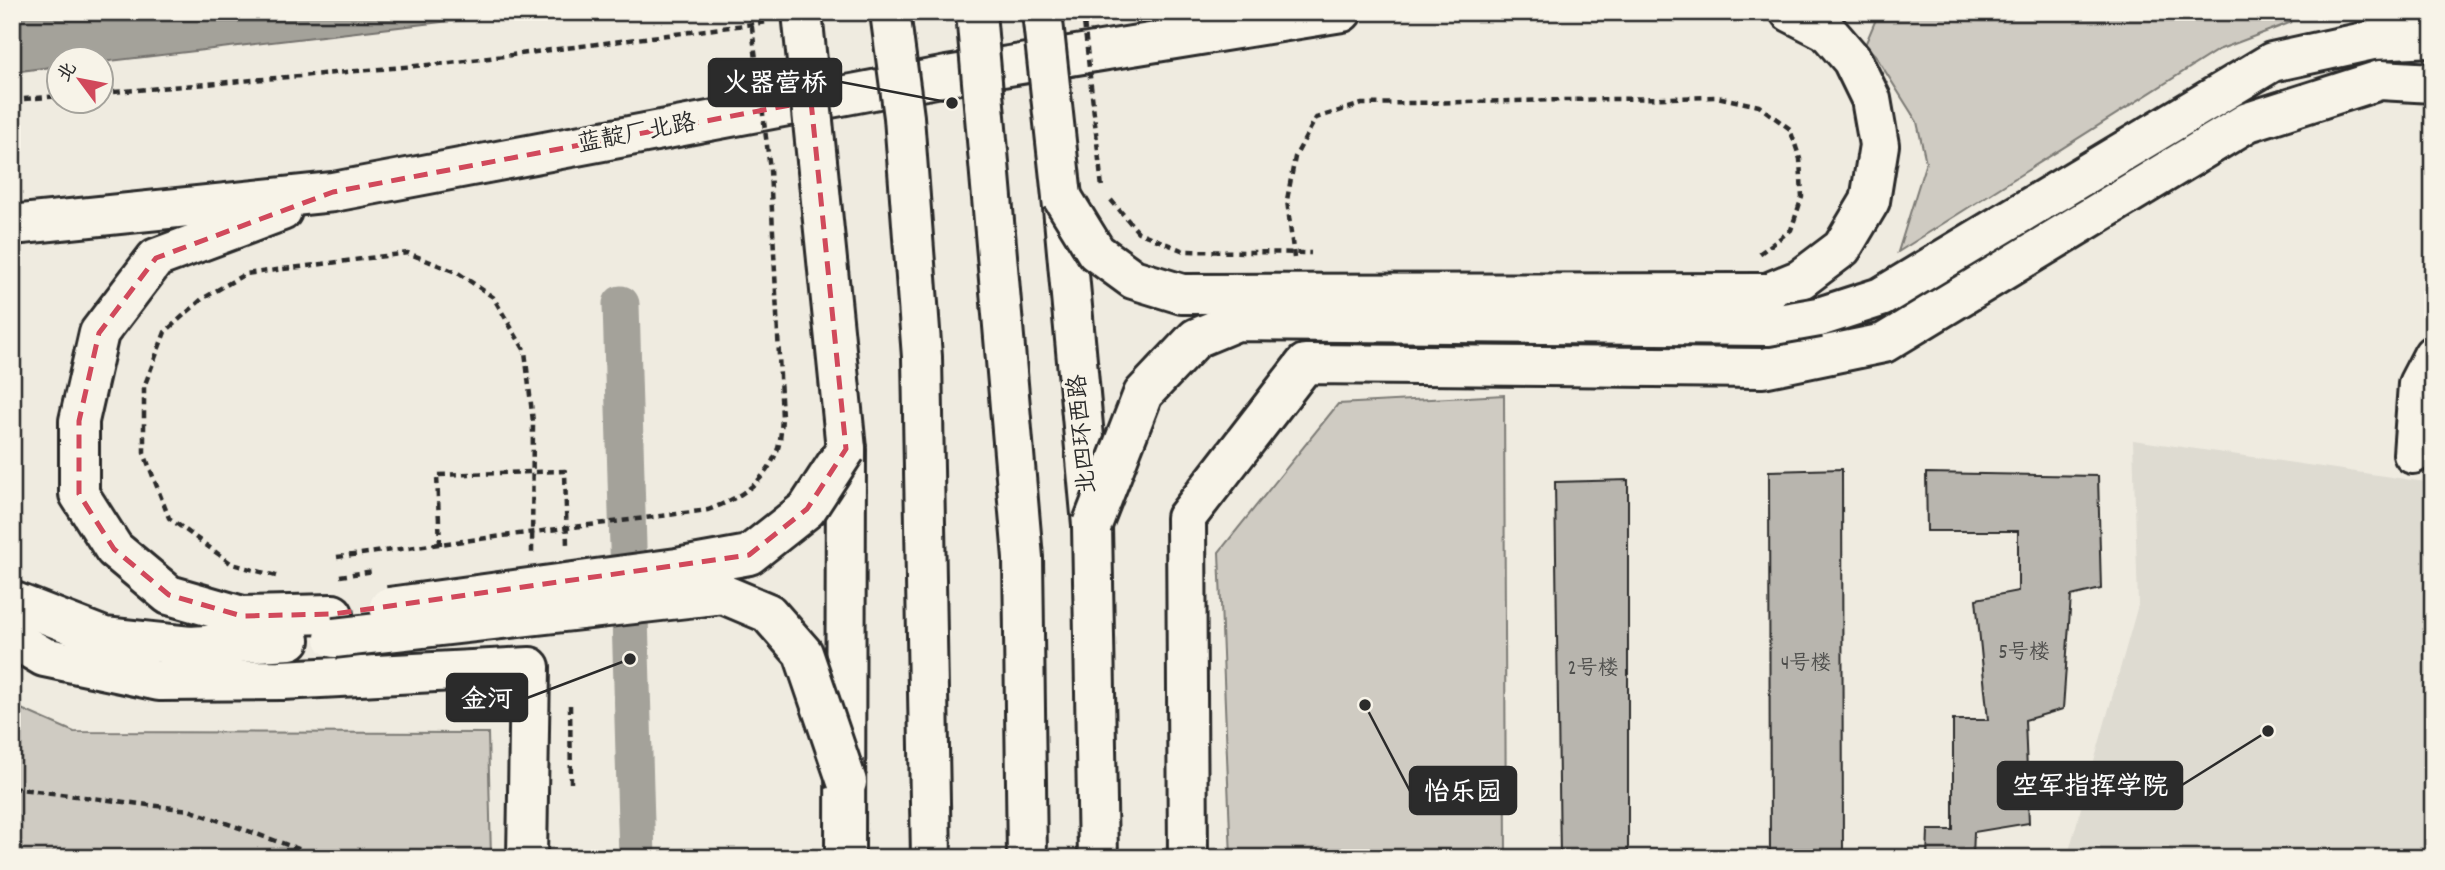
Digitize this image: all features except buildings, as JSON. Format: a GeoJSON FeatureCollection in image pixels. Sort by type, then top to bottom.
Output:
{"type":"FeatureCollection","features":[{"type":"Feature","properties":{"kind":"main road"},"geometry":{"type":"LineString","coordinates":[[890,12],[904,117],[922,357],[931,858]]}},
{"type":"Feature","properties":{"kind":"main road"},"geometry":{"type":"LineString","coordinates":[[976,12],[1023,558],[1027,858]]}},
{"type":"Feature","properties":{"kind":"main road","name":"北四环西路"},"geometry":{"type":"LineString","coordinates":[[1042,12],[1092,525],[1098,858]]}},
{"type":"Feature","properties":{"kind":"main road","name":"蓝靛厂北路"},"geometry":{"type":"LineString","coordinates":[[12,225],[333,192],[947,76],[1342,12]]}},
{"type":"Feature","properties":{"kind":"main road"},"geometry":{"type":"LineString","coordinates":[[1062,197],[1096,252],[1133,279],[1182,295],[1767,293],[1801,279],[1842,248],[1870,201],[1878,145],[1871,99],[1852,60],[1828,31],[1790,12]]}},
{"type":"Feature","properties":{"kind":"main road"},"geometry":{"type":"LineString","coordinates":[[783,19],[846,449],[845,858]]}},
{"type":"Feature","properties":{"kind":"main road"},"geometry":{"type":"LineString","coordinates":[[1092,525],[1143,394],[1196,338],[1237,321],[1768,326],[1819,317],[1881,297],[2272,62],[2372,40],[2433,37]]}},
{"type":"Feature","properties":{"kind":"main road"},"geometry":{"type":"LineString","coordinates":[[1188,858],[1186,518],[1305,364],[1763,368],[1884,343],[2248,122],[2380,80],[2433,83]]}},
{"type":"Feature","properties":{"kind":"main road"},"geometry":{"type":"LineString","coordinates":[[333,192],[156,258],[99,333],[79,421],[79,494],[114,549],[169,595],[242,617],[333,626],[723,594],[768,613],[803,653],[847,782]]}},
{"type":"Feature","properties":{"kind":"main road"},"geometry":{"type":"LineString","coordinates":[[2413,454],[2418,384],[2433,355]]}},
{"type":"Feature","properties":{"kind":"main road"},"geometry":{"type":"LineString","coordinates":[[12,601],[104,637],[190,646],[333,626],[749,555],[807,509],[846,449]]}},
{"type":"Feature","properties":{"kind":"main road"},"geometry":{"type":"LineString","coordinates":[[12,638],[44,657],[159,681],[282,680],[530,667],[527,858]]}},
{"type":"Feature","properties":{"kind":"path"},"geometry":{"type":"LineString","coordinates":[[337,558],[708,510],[734,500],[761,478],[778,450],[782,418],[770,169],[750,12]]}},
{"type":"Feature","properties":{"kind":"path"},"geometry":{"type":"LineString","coordinates":[[771,12],[783,19]]}},
{"type":"Feature","properties":{"kind":"path"},"geometry":{"type":"LineString","coordinates":[[1083,12],[1102,191],[1138,232],[1184,251],[1322,254]]}},
{"type":"Feature","properties":{"kind":"path"},"geometry":{"type":"LineString","coordinates":[[116,92],[450,63],[783,19]]}},
{"type":"Feature","properties":{"kind":"path"},"geometry":{"type":"LineString","coordinates":[[12,100],[46,97]]}},
{"type":"Feature","properties":{"kind":"path"},"geometry":{"type":"LineString","coordinates":[[1295,268],[1287,200],[1295,157],[1316,118],[1362,104],[1717,97],[1759,106],[1790,129],[1800,159],[1802,197],[1791,230],[1759,254],[1747,257]]}},
{"type":"Feature","properties":{"kind":"path"},"geometry":{"type":"LineString","coordinates":[[285,578],[232,564],[169,518],[144,453],[144,387],[165,332],[202,299],[245,274],[408,253],[457,273],[493,297],[525,351],[533,422],[531,553],[543,548]]}},
{"type":"Feature","properties":{"kind":"path"},"geometry":{"type":"LineString","coordinates":[[437,475],[440,545]]}},
{"type":"Feature","properties":{"kind":"path"},"geometry":{"type":"LineString","coordinates":[[556,546],[570,544]]}},
{"type":"Feature","properties":{"kind":"path"},"geometry":{"type":"LineString","coordinates":[[340,576],[380,570]]}},
{"type":"Feature","properties":{"kind":"path"},"geometry":{"type":"LineString","coordinates":[[12,788],[189,810],[324,858]]}},
{"type":"Feature","properties":{"kind":"highlighted area"},"geometry":{"type":"Polygon","coordinates":[[[811,101],[846,449],[807,509],[749,555],[333,614],[242,616],[169,595],[114,549],[79,494],[79,421],[99,333],[156,258],[333,192],[811,101]]]}},
{"type":"Feature","properties":{"kind":"shaded area"},"geometry":{"type":"Polygon","coordinates":[[[12,12],[526,12],[116,60],[116,46],[46,46],[46,68],[12,72],[12,12]]]}},
{"type":"Feature","properties":{"kind":"shaded area"},"geometry":{"type":"Polygon","coordinates":[[[1879,12],[2192,12],[2292,22],[2218,50],[1898,252],[1926,162],[1917,122],[1875,55],[1865,45],[1879,12]]]}},
{"type":"Feature","properties":{"kind":"shaded area"},"geometry":{"type":"Polygon","coordinates":[[[1504,395],[1506,858],[1231,858],[1219,552],[1338,404],[1504,395]]]}},
{"type":"Feature","properties":{"kind":"shaded area"},"geometry":{"type":"Polygon","coordinates":[[[2133,440],[2433,483],[2433,858],[2067,858],[2138,605],[2133,440]]]}},
{"type":"Feature","properties":{"kind":"shaded area"},"geometry":{"type":"Polygon","coordinates":[[[12,705],[74,732],[488,733],[491,858],[12,858],[12,705]]]}},
{"type":"Feature","properties":{"kind":"waterway"},"geometry":{"type":"LineString","coordinates":[[621,304],[637,858]]}},
{"type":"Feature","properties":{"kind":"place","name":"火器营桥"},"geometry":{"type":"Point","coordinates":[952,103]}},
{"type":"Feature","properties":{"kind":"place","name":"金河"},"geometry":{"type":"Point","coordinates":[630,659]}},
{"type":"Feature","properties":{"kind":"place","name":"怡乐园"},"geometry":{"type":"Point","coordinates":[1365,705]}},
{"type":"Feature","properties":{"kind":"place","name":"空军指挥学院"},"geometry":{"type":"Point","coordinates":[2268,731]}}]}
